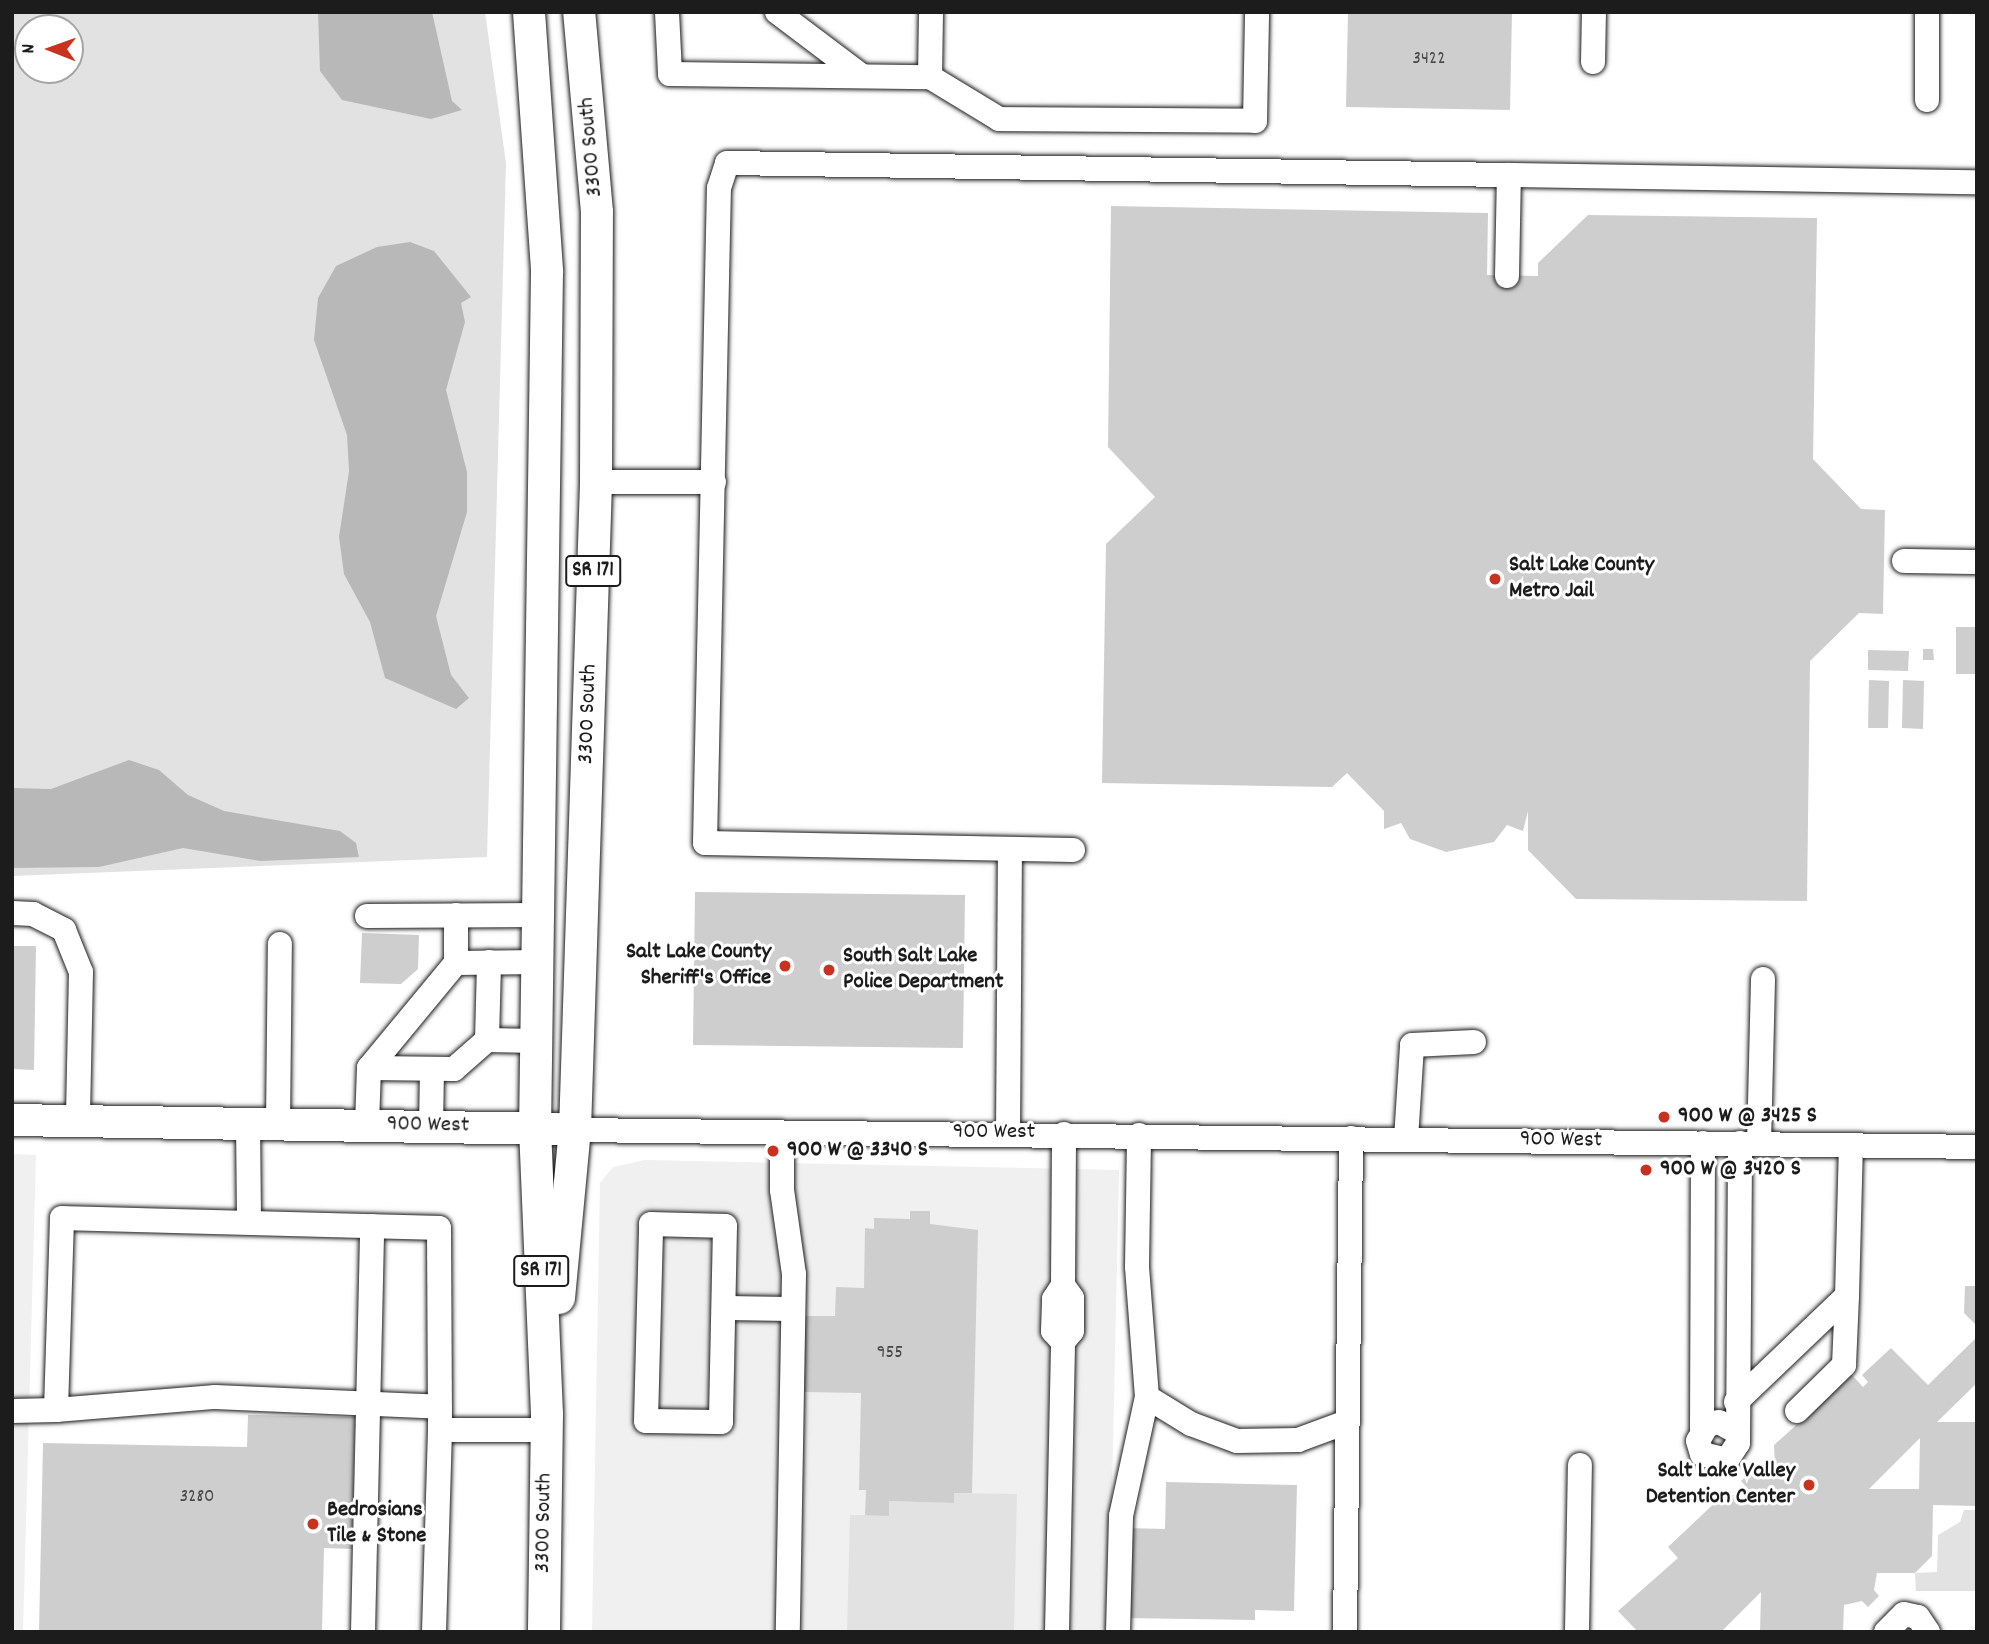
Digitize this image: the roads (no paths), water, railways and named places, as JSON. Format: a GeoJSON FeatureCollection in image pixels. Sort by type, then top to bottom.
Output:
{"type":"FeatureCollection","features":[{"type":"Feature","properties":{"kind":"main road","name":"3300 South"},"geometry":{"type":"LineString","coordinates":[[529,12],[547,272],[535,1128],[547,1422],[544,1632]]}},
{"type":"Feature","properties":{"kind":"main road","name":"3300 South"},"geometry":{"type":"LineString","coordinates":[[547,1422],[575,1130],[596,482],[597,212],[579,12]]}},
{"type":"Feature","properties":{"kind":"main road","name":"900 West"},"geometry":{"type":"LineString","coordinates":[[12,1120],[575,1130]]}},
{"type":"Feature","properties":{"kind":"street"},"geometry":{"type":"LineString","coordinates":[[667,12],[670,75],[930,76],[999,119],[1255,121],[1257,12]]}},
{"type":"Feature","properties":{"kind":"street"},"geometry":{"type":"LineString","coordinates":[[777,12],[862,76]]}},
{"type":"Feature","properties":{"kind":"street"},"geometry":{"type":"LineString","coordinates":[[930,76],[931,12]]}},
{"type":"Feature","properties":{"kind":"street"},"geometry":{"type":"LineString","coordinates":[[1593,62],[1594,12]]}},
{"type":"Feature","properties":{"kind":"street"},"geometry":{"type":"LineString","coordinates":[[1927,12],[1927,100]]}},
{"type":"Feature","properties":{"kind":"street"},"geometry":{"type":"LineString","coordinates":[[1073,850],[705,843],[715,482],[719,188],[727,163],[1977,182]]}},
{"type":"Feature","properties":{"kind":"street"},"geometry":{"type":"LineString","coordinates":[[1507,276],[1509,175]]}},
{"type":"Feature","properties":{"kind":"street"},"geometry":{"type":"LineString","coordinates":[[596,482],[715,482]]}},
{"type":"Feature","properties":{"kind":"street"},"geometry":{"type":"LineString","coordinates":[[1904,561],[1977,562]]}},
{"type":"Feature","properties":{"kind":"street"},"geometry":{"type":"LineString","coordinates":[[1008,1133],[1010,849]]}},
{"type":"Feature","properties":{"kind":"street"},"geometry":{"type":"LineString","coordinates":[[12,913],[33,914],[64,930],[81,972],[78,1120]]}},
{"type":"Feature","properties":{"kind":"street"},"geometry":{"type":"LineString","coordinates":[[367,1125],[369,1068],[456,962],[456,915]]}},
{"type":"Feature","properties":{"kind":"street"},"geometry":{"type":"LineString","coordinates":[[367,916],[540,915]]}},
{"type":"Feature","properties":{"kind":"street"},"geometry":{"type":"LineString","coordinates":[[249,1222],[263,1124],[280,944]]}},
{"type":"Feature","properties":{"kind":"street"},"geometry":{"type":"LineString","coordinates":[[456,962],[539,962]]}},
{"type":"Feature","properties":{"kind":"street"},"geometry":{"type":"LineString","coordinates":[[487,1040],[489,962]]}},
{"type":"Feature","properties":{"kind":"street"},"geometry":{"type":"LineString","coordinates":[[1703,1143],[1704,1319],[1702,1429],[1699,1448],[1714,1462],[1733,1456],[1737,1320],[1763,979]]}},
{"type":"Feature","properties":{"kind":"street"},"geometry":{"type":"LineString","coordinates":[[369,1068],[454,1069],[487,1040],[537,1041]]}},
{"type":"Feature","properties":{"kind":"street"},"geometry":{"type":"LineString","coordinates":[[1406,1139],[1412,1045],[1474,1042]]}},
{"type":"Feature","properties":{"kind":"street"},"geometry":{"type":"LineString","coordinates":[[431,1127],[432,1069]]}},
{"type":"Feature","properties":{"kind":"street","name":"900 West"},"geometry":{"type":"LineString","coordinates":[[575,1130],[1008,1133],[1977,1147]]}},
{"type":"Feature","properties":{"kind":"street"},"geometry":{"type":"LineString","coordinates":[[782,1133],[793,1309],[788,1632]]}},
{"type":"Feature","properties":{"kind":"street"},"geometry":{"type":"LineString","coordinates":[[1057,1632],[1063,1342],[1072,1331],[1072,1298],[1063,1285],[1064,1134]]}},
{"type":"Feature","properties":{"kind":"street"},"geometry":{"type":"LineString","coordinates":[[1118,1632],[1121,1516],[1147,1398],[1137,1231],[1139,1135]]}},
{"type":"Feature","properties":{"kind":"street"},"geometry":{"type":"LineString","coordinates":[[1345,1632],[1351,1138]]}},
{"type":"Feature","properties":{"kind":"street"},"geometry":{"type":"LineString","coordinates":[[1797,1411],[1844,1365],[1851,1145]]}},
{"type":"Feature","properties":{"kind":"street"},"geometry":{"type":"LineString","coordinates":[[56,1410],[62,1218],[439,1228],[440,1418],[434,1632]]}},
{"type":"Feature","properties":{"kind":"street"},"geometry":{"type":"LineString","coordinates":[[651,1224],[726,1226],[724,1308],[721,1422],[646,1421],[651,1224]]}},
{"type":"Feature","properties":{"kind":"street"},"geometry":{"type":"LineString","coordinates":[[363,1632],[372,1226]]}},
{"type":"Feature","properties":{"kind":"street"},"geometry":{"type":"LineString","coordinates":[[1736,1402],[1847,1296]]}},
{"type":"Feature","properties":{"kind":"street"},"geometry":{"type":"LineString","coordinates":[[724,1308],[793,1309]]}},
{"type":"Feature","properties":{"kind":"street"},"geometry":{"type":"LineString","coordinates":[[1704,1319],[1737,1320]]}},
{"type":"Feature","properties":{"kind":"street"},"geometry":{"type":"LineString","coordinates":[[12,1411],[215,1397],[370,1403],[440,1418],[547,1422]]}},
{"type":"Feature","properties":{"kind":"street"},"geometry":{"type":"LineString","coordinates":[[1147,1398],[1237,1441],[1298,1440],[1347,1422]]}},
{"type":"Feature","properties":{"kind":"street"},"geometry":{"type":"LineString","coordinates":[[1702,1429],[1719,1422],[1735,1431]]}},
{"type":"Feature","properties":{"kind":"street"},"geometry":{"type":"LineString","coordinates":[[1577,1632],[1580,1465]]}},
{"type":"Feature","properties":{"kind":"street"},"geometry":{"type":"LineString","coordinates":[[1886,1632],[1897,1616],[1911,1614],[1928,1632]]}},
{"type":"Feature","properties":{"kind":"place","name":"Salt Lake County Metro Jail"},"geometry":{"type":"Point","coordinates":[1495,579]}},
{"type":"Feature","properties":{"kind":"place","name":"Salt Lake County Sheriff's Office"},"geometry":{"type":"Point","coordinates":[785,966]}},
{"type":"Feature","properties":{"kind":"place","name":"South Salt Lake Police Department"},"geometry":{"type":"Point","coordinates":[829,970]}},
{"type":"Feature","properties":{"kind":"place","name":"900 W @ 3425 S"},"geometry":{"type":"Point","coordinates":[1664,1117]}},
{"type":"Feature","properties":{"kind":"place","name":"900 W @ 3340 S"},"geometry":{"type":"Point","coordinates":[773,1151]}},
{"type":"Feature","properties":{"kind":"place","name":"900 W @ 3420 S"},"geometry":{"type":"Point","coordinates":[1646,1170]}},
{"type":"Feature","properties":{"kind":"place","name":"Salt Lake Valley Detention Center"},"geometry":{"type":"Point","coordinates":[1809,1485]}},
{"type":"Feature","properties":{"kind":"place","name":"Bedrosians Tile & Stone"},"geometry":{"type":"Point","coordinates":[313,1524]}}]}
